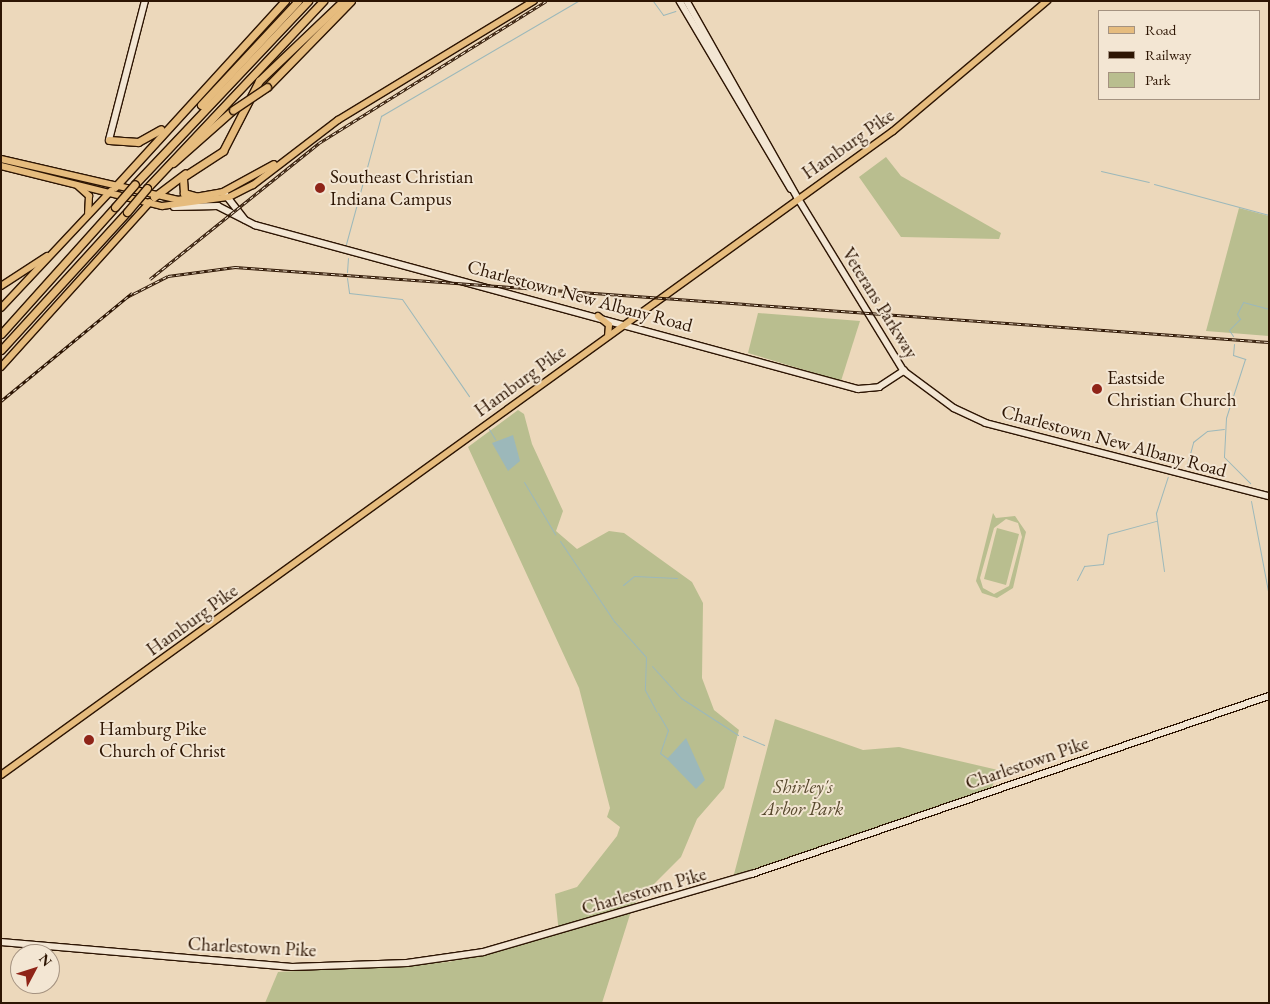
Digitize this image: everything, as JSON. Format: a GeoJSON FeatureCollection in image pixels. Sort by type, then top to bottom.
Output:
{"type":"FeatureCollection","features":[{"type":"Feature","properties":{"kind":"highway"},"geometry":{"type":"LineString","coordinates":[[115,187],[173,119],[285,1]]}},
{"type":"Feature","properties":{"kind":"highway"},"geometry":{"type":"LineString","coordinates":[[151,166],[220,82],[298,1]]}},
{"type":"Feature","properties":{"kind":"highway"},"geometry":{"type":"LineString","coordinates":[[1,334],[151,166],[308,1]]}},
{"type":"Feature","properties":{"kind":"highway"},"geometry":{"type":"LineString","coordinates":[[1,350],[150,185],[323,1]]}},
{"type":"Feature","properties":{"kind":"highway"},"geometry":{"type":"LineString","coordinates":[[202,198],[181,189],[183,177],[223,151],[253,89],[335,1]]}},
{"type":"Feature","properties":{"kind":"highway"},"geometry":{"type":"LineString","coordinates":[[282,59],[343,1]]}},
{"type":"Feature","properties":{"kind":"highway"},"geometry":{"type":"LineString","coordinates":[[150,185],[234,110],[267,87],[351,1]]}},
{"type":"Feature","properties":{"kind":"highway"},"geometry":{"type":"LineString","coordinates":[[109,140],[138,142],[173,119]]}},
{"type":"Feature","properties":{"kind":"highway"},"geometry":{"type":"LineString","coordinates":[[151,200],[176,177],[191,172]]}},
{"type":"Feature","properties":{"kind":"main road"},"geometry":{"type":"LineString","coordinates":[[109,140],[145,1]]}},
{"type":"Feature","properties":{"kind":"main road"},"geometry":{"type":"LineString","coordinates":[[1,160],[115,187],[174,207],[225,195],[296,151],[381,93],[534,1]]}},
{"type":"Feature","properties":{"kind":"main road","name":"Veterans Parkway"},"geometry":{"type":"LineString","coordinates":[[680,1],[774,167],[798,198]]}},
{"type":"Feature","properties":{"kind":"main road","name":"Veterans Parkway"},"geometry":{"type":"LineString","coordinates":[[688,1],[798,198],[904,371],[954,408]]}},
{"type":"Feature","properties":{"kind":"main road","name":"Hamburg Pike"},"geometry":{"type":"LineString","coordinates":[[1,775],[951,87],[1047,1]]}},
{"type":"Feature","properties":{"kind":"main road"},"geometry":{"type":"LineString","coordinates":[[1,166],[109,193],[151,200],[225,195]]}},
{"type":"Feature","properties":{"kind":"main road"},"geometry":{"type":"LineString","coordinates":[[75,184],[90,200],[87,216]]}},
{"type":"Feature","properties":{"kind":"main road"},"geometry":{"type":"LineString","coordinates":[[1,308],[115,187]]}},
{"type":"Feature","properties":{"kind":"main road"},"geometry":{"type":"LineString","coordinates":[[225,195],[244,219]]}},
{"type":"Feature","properties":{"kind":"main road"},"geometry":{"type":"LineString","coordinates":[[1,367],[151,200]]}},
{"type":"Feature","properties":{"kind":"main road","name":"Charlestown New Albany Road"},"geometry":{"type":"LineString","coordinates":[[174,207],[218,206],[244,219],[858,389],[879,387],[904,371]]}},
{"type":"Feature","properties":{"kind":"main road"},"geometry":{"type":"LineString","coordinates":[[1,286],[58,248]]}},
{"type":"Feature","properties":{"kind":"main road"},"geometry":{"type":"LineString","coordinates":[[598,316],[609,325],[608,336]]}},
{"type":"Feature","properties":{"kind":"main road","name":"Charlestown New Albany Road"},"geometry":{"type":"LineString","coordinates":[[954,408],[986,423],[1269,496]]}},
{"type":"Feature","properties":{"kind":"main road","name":"Charlestown Pike"},"geometry":{"type":"LineString","coordinates":[[1,942],[292,966],[407,963],[483,952],[752,874],[1269,696]]}},
{"type":"Feature","properties":{"kind":"green space"},"geometry":{"type":"Polygon","coordinates":[[[886,157],[901,176],[1001,233],[999,239],[901,237],[859,177],[886,157]]]}},
{"type":"Feature","properties":{"kind":"green space"},"geometry":{"type":"Polygon","coordinates":[[[1239,208],[1269,216],[1269,336],[1206,331],[1239,208]]]}},
{"type":"Feature","properties":{"kind":"green space"},"geometry":{"type":"Polygon","coordinates":[[[758,313],[860,321],[841,381],[748,353],[758,313]]]}},
{"type":"Feature","properties":{"kind":"green space"},"geometry":{"type":"Polygon","coordinates":[[[518,410],[524,414],[532,444],[563,511],[556,531],[577,549],[609,531],[624,533],[692,582],[703,603],[702,678],[714,710],[739,730],[724,788],[697,819],[681,857],[633,905],[602,1003],[265,1003],[278,972],[449,962],[559,934],[555,894],[577,887],[617,836],[620,827],[607,817],[610,808],[579,688],[468,447],[518,410]]]}},
{"type":"Feature","properties":{"kind":"green space"},"geometry":{"type":"Polygon","coordinates":[[[993,513],[996,518],[1015,516],[1026,532],[1013,588],[997,598],[982,593],[976,581],[993,513]],[[1006,519],[994,528],[980,578],[983,588],[994,594],[1009,586],[1022,537],[1018,523],[1006,519]]]}},
{"type":"Feature","properties":{"kind":"green space"},"geometry":{"type":"Polygon","coordinates":[[[997,528],[1019,534],[1006,585],[984,579],[997,528]]]}},
{"type":"Feature","properties":{"kind":"green space","name":"Shirley's Arbor Park"},"geometry":{"type":"Polygon","coordinates":[[[775,719],[863,750],[899,747],[998,770],[991,790],[733,878],[775,719]]]}},
{"type":"Feature","properties":{"kind":"water"},"geometry":{"type":"Polygon","coordinates":[[[513,435],[520,461],[508,471],[492,443],[513,435]]]}},
{"type":"Feature","properties":{"kind":"water"},"geometry":{"type":"Polygon","coordinates":[[[686,738],[705,780],[696,789],[667,759],[686,738]]]}},
{"type":"Feature","properties":{"kind":"waterway"},"geometry":{"type":"LineString","coordinates":[[346,244],[381,116],[578,1]]}},
{"type":"Feature","properties":{"kind":"waterway"},"geometry":{"type":"LineString","coordinates":[[653,1],[663,15],[675,11]]}},
{"type":"Feature","properties":{"kind":"waterway"},"geometry":{"type":"LineString","coordinates":[[1101,171],[1149,182]]}},
{"type":"Feature","properties":{"kind":"waterway"},"geometry":{"type":"LineString","coordinates":[[1154,184],[1269,215]]}},
{"type":"Feature","properties":{"kind":"waterway"},"geometry":{"type":"LineString","coordinates":[[347,272],[348,258]]}},
{"type":"Feature","properties":{"kind":"waterway"},"geometry":{"type":"LineString","coordinates":[[347,278],[349,293],[402,299],[469,396]]}},
{"type":"Feature","properties":{"kind":"waterway"},"geometry":{"type":"LineString","coordinates":[[1233,336],[1229,330],[1240,319],[1237,314],[1243,302],[1269,309]]}},
{"type":"Feature","properties":{"kind":"waterway"},"geometry":{"type":"LineString","coordinates":[[1234,344],[1233,355],[1245,359],[1226,418],[1224,457],[1250,483]]}},
{"type":"Feature","properties":{"kind":"waterway"},"geometry":{"type":"LineString","coordinates":[[489,429],[495,439]]}},
{"type":"Feature","properties":{"kind":"waterway"},"geometry":{"type":"LineString","coordinates":[[1187,465],[1193,442],[1207,431],[1224,429]]}},
{"type":"Feature","properties":{"kind":"waterway"},"geometry":{"type":"LineString","coordinates":[[1164,571],[1156,513],[1168,477]]}},
{"type":"Feature","properties":{"kind":"waterway"},"geometry":{"type":"LineString","coordinates":[[524,482],[555,534]]}},
{"type":"Feature","properties":{"kind":"waterway"},"geometry":{"type":"LineString","coordinates":[[1251,501],[1269,596]]}},
{"type":"Feature","properties":{"kind":"waterway"},"geometry":{"type":"LineString","coordinates":[[1077,580],[1084,566],[1103,564],[1108,534],[1156,521]]}},
{"type":"Feature","properties":{"kind":"waterway"},"geometry":{"type":"LineString","coordinates":[[560,541],[614,621],[646,657],[645,690],[656,711]]}},
{"type":"Feature","properties":{"kind":"waterway"},"geometry":{"type":"LineString","coordinates":[[623,585],[634,576],[677,578]]}},
{"type":"Feature","properties":{"kind":"waterway"},"geometry":{"type":"LineString","coordinates":[[652,666],[681,698],[738,735]]}},
{"type":"Feature","properties":{"kind":"waterway"},"geometry":{"type":"LineString","coordinates":[[658,713],[668,730],[660,753],[668,759]]}},
{"type":"Feature","properties":{"kind":"waterway"},"geometry":{"type":"LineString","coordinates":[[743,736],[764,745]]}},
{"type":"Feature","properties":{"kind":"railway"},"geometry":{"type":"LineString","coordinates":[[150,279],[319,143],[546,1]]}},
{"type":"Feature","properties":{"kind":"railway"},"geometry":{"type":"LineString","coordinates":[[127,297],[168,276],[235,267],[1269,342]]}},
{"type":"Feature","properties":{"kind":"railway"},"geometry":{"type":"LineString","coordinates":[[1,401],[132,293]]}},
{"type":"Feature","properties":{"kind":"place","name":"Southeast Christian Indiana Campus"},"geometry":{"type":"Point","coordinates":[320,188]}},
{"type":"Feature","properties":{"kind":"place","name":"Eastside Christian Church"},"geometry":{"type":"Point","coordinates":[1097,389]}},
{"type":"Feature","properties":{"kind":"place","name":"Hamburg Pike Church of Christ"},"geometry":{"type":"Point","coordinates":[89,740]}}]}
